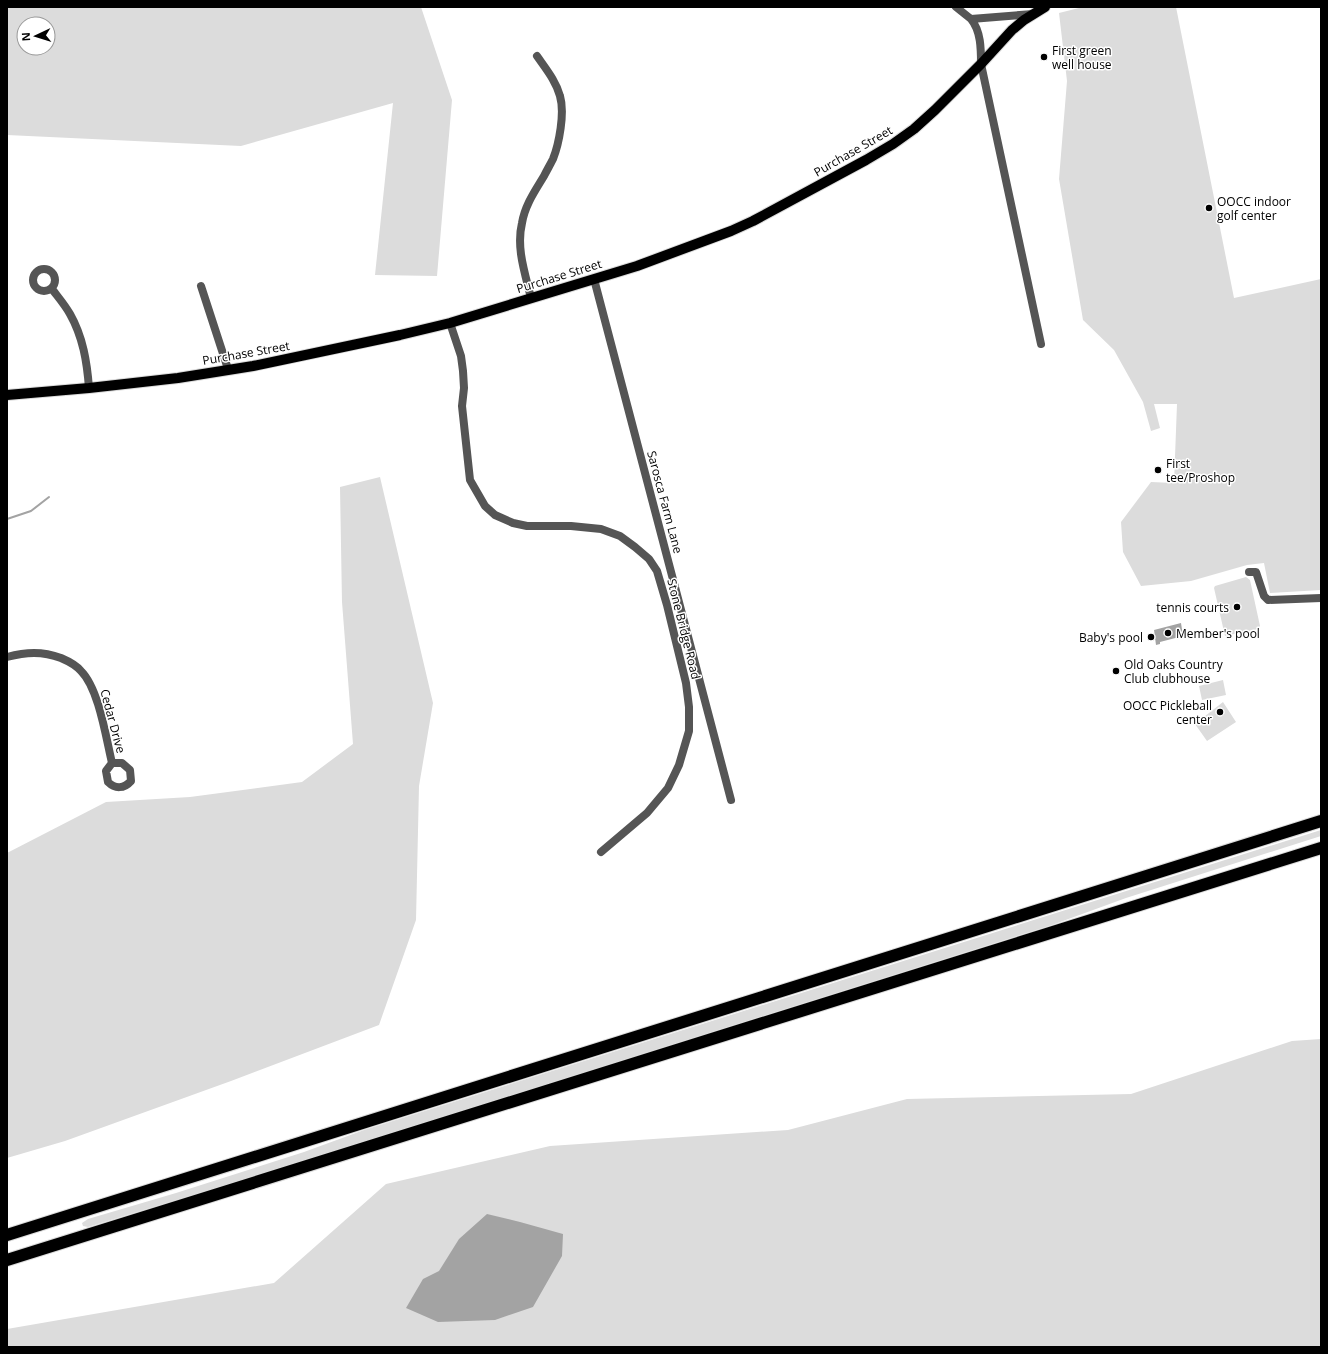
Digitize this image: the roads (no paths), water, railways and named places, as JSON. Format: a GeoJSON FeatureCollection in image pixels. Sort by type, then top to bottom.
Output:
{"type":"FeatureCollection","features":[{"type":"Feature","properties":{"kind":"highway"},"geometry":{"type":"LineString","coordinates":[[7,1235],[1321,821]]}},
{"type":"Feature","properties":{"kind":"highway"},"geometry":{"type":"LineString","coordinates":[[7,1260],[512,1103],[1321,848]]}},
{"type":"Feature","properties":{"kind":"main road","name":"Purchase Street"},"geometry":{"type":"LineString","coordinates":[[7,395],[178,378],[253,366],[400,335],[450,323],[637,266],[731,231],[753,221],[893,144],[914,129],[935,110],[981,64],[1012,30],[1045,7]]}},
{"type":"Feature","properties":{"kind":"street"},"geometry":{"type":"LineString","coordinates":[[956,7],[975,25],[978,34],[981,64],[1041,344]]}},
{"type":"Feature","properties":{"kind":"street"},"geometry":{"type":"LineString","coordinates":[[970,19],[1033,14]]}},
{"type":"Feature","properties":{"kind":"street"},"geometry":{"type":"LineString","coordinates":[[531,298],[521,256],[519,240],[527,206],[553,159],[559,137],[562,114],[560,97],[554,81],[537,56]]}},
{"type":"Feature","properties":{"kind":"street","name":"Sarosca Farm Lane"},"geometry":{"type":"LineString","coordinates":[[594,279],[731,800]]}},
{"type":"Feature","properties":{"kind":"street"},"geometry":{"type":"LineString","coordinates":[[201,286],[228,369]]}},
{"type":"Feature","properties":{"kind":"street"},"geometry":{"type":"LineString","coordinates":[[52,289],[70,313],[80,336],[87,362],[89,388]]}},
{"type":"Feature","properties":{"kind":"street","name":"Stone Bridge Road"},"geometry":{"type":"LineString","coordinates":[[450,323],[461,356],[464,388],[462,406],[470,480],[485,506],[495,515],[513,523],[527,526],[571,526],[601,529],[620,536],[649,559],[657,571],[667,605],[686,683],[690,708],[689,731],[679,765],[668,788],[647,813],[601,852]]}},
{"type":"Feature","properties":{"kind":"street"},"geometry":{"type":"LineString","coordinates":[[1250,572],[1256,572],[1264,596],[1268,600],[1321,598]]}},
{"type":"Feature","properties":{"kind":"street","name":"Cedar Drive"},"geometry":{"type":"LineString","coordinates":[[7,657],[23,652],[37,652],[52,655],[70,662],[82,671],[96,697],[112,763]]}},
{"type":"Feature","properties":{"kind":"waterway"},"geometry":{"type":"LineString","coordinates":[[7,519],[31,511],[49,497]]}},
{"type":"Feature","properties":{"kind":"place","name":"First green well house"},"geometry":{"type":"Point","coordinates":[1044,57]}},
{"type":"Feature","properties":{"kind":"place","name":"OOCC indoor golf center"},"geometry":{"type":"Point","coordinates":[1209,208]}},
{"type":"Feature","properties":{"kind":"place","name":"First tee/Proshop"},"geometry":{"type":"Point","coordinates":[1158,470]}},
{"type":"Feature","properties":{"kind":"place","name":"tennis courts"},"geometry":{"type":"Point","coordinates":[1237,607]}},
{"type":"Feature","properties":{"kind":"place","name":"Member's pool"},"geometry":{"type":"Point","coordinates":[1168,633]}},
{"type":"Feature","properties":{"kind":"place","name":"Baby's pool"},"geometry":{"type":"Point","coordinates":[1151,637]}},
{"type":"Feature","properties":{"kind":"place","name":"Old Oaks Country Club clubhouse"},"geometry":{"type":"Point","coordinates":[1116,671]}},
{"type":"Feature","properties":{"kind":"place","name":"OOCC Pickleball center"},"geometry":{"type":"Point","coordinates":[1220,712]}}]}
